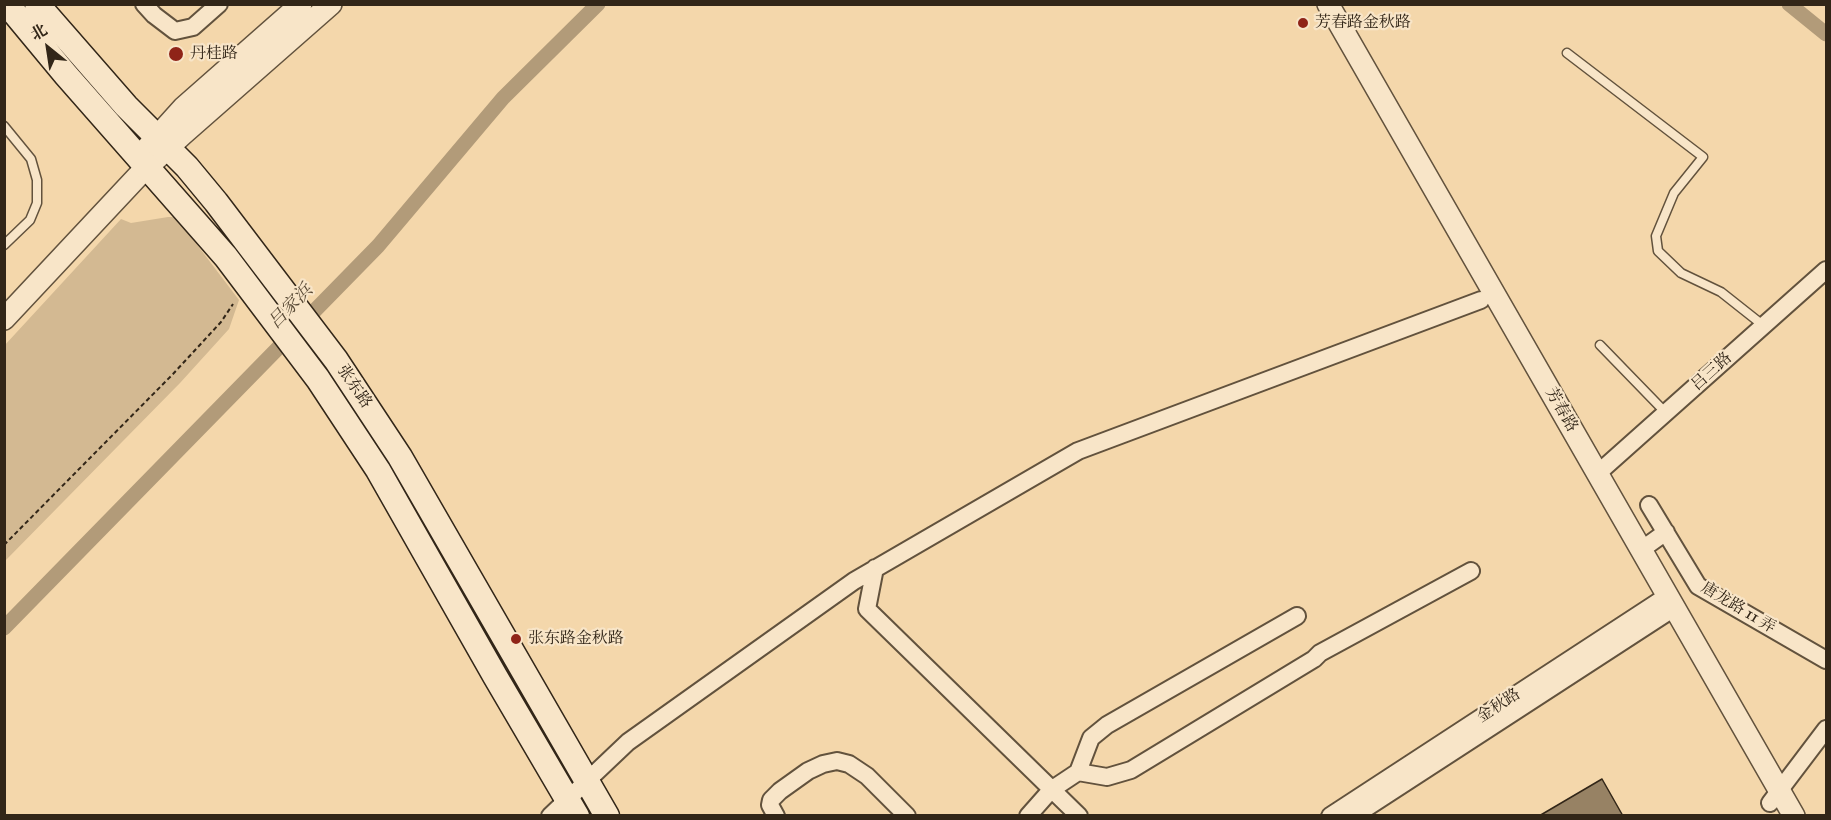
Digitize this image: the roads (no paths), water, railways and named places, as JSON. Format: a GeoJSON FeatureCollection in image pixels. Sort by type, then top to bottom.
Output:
{"type":"FeatureCollection","features":[{"type":"Feature","properties":{"kind":"main road","name":"张东路"},"geometry":{"type":"LineString","coordinates":[[7,4],[255,294],[318,379],[378,470],[572,807]]}},
{"type":"Feature","properties":{"kind":"main road","name":"张东路"},"geometry":{"type":"LineString","coordinates":[[37,4],[126,106],[187,167],[232,221],[336,360],[400,457],[607,816]]}},
{"type":"Feature","properties":{"kind":"street"},"geometry":{"type":"LineString","coordinates":[[144,4],[175,31],[193,27],[219,4]]}},
{"type":"Feature","properties":{"kind":"street"},"geometry":{"type":"LineString","coordinates":[[162,142],[183,108],[301,4]]}},
{"type":"Feature","properties":{"kind":"street"},"geometry":{"type":"LineString","coordinates":[[4,319],[162,142],[331,4]]}},
{"type":"Feature","properties":{"kind":"street","name":"芳春路"},"geometry":{"type":"LineString","coordinates":[[1311,4],[1481,300],[1665,606],[1776,803],[1794,816]]}},
{"type":"Feature","properties":{"kind":"street","name":"芳春路"},"geometry":{"type":"LineString","coordinates":[[1328,4],[1641,550],[1665,606]]}},
{"type":"Feature","properties":{"kind":"street"},"geometry":{"type":"LineString","coordinates":[[4,305],[144,162]]}},
{"type":"Feature","properties":{"kind":"street","name":"吕三路"},"geometry":{"type":"LineString","coordinates":[[1597,474],[1827,270]]}},
{"type":"Feature","properties":{"kind":"street"},"geometry":{"type":"LineString","coordinates":[[550,816],[572,807],[586,780],[628,742],[854,581],[1078,451],[1481,300]]}},
{"type":"Feature","properties":{"kind":"street","name":"唐龙路 11 弄"},"geometry":{"type":"LineString","coordinates":[[1649,505],[1698,586],[1827,660]]}},
{"type":"Feature","properties":{"kind":"street"},"geometry":{"type":"LineString","coordinates":[[1641,550],[1666,532]]}},
{"type":"Feature","properties":{"kind":"street"},"geometry":{"type":"LineString","coordinates":[[875,568],[867,609],[1079,816]]}},
{"type":"Feature","properties":{"kind":"street"},"geometry":{"type":"LineString","coordinates":[[1078,772],[1107,777],[1131,770],[1314,659],[1320,652],[1471,571]]}},
{"type":"Feature","properties":{"kind":"street","name":"金秋路"},"geometry":{"type":"LineString","coordinates":[[1330,816],[1665,606]]}},
{"type":"Feature","properties":{"kind":"street","name":"金秋路"},"geometry":{"type":"LineString","coordinates":[[1354,816],[1665,606]]}},
{"type":"Feature","properties":{"kind":"street"},"geometry":{"type":"LineString","coordinates":[[1028,816],[1051,790],[1078,772],[1091,738],[1107,725],[1297,616]]}},
{"type":"Feature","properties":{"kind":"street"},"geometry":{"type":"LineString","coordinates":[[1776,803],[1827,729]]}},
{"type":"Feature","properties":{"kind":"street"},"geometry":{"type":"LineString","coordinates":[[776,816],[770,805],[771,800],[780,791],[808,771],[837,761],[849,764],[867,776],[907,816]]}},
{"type":"Feature","properties":{"kind":"lane"},"geometry":{"type":"LineString","coordinates":[[1567,53],[1703,157],[1674,193],[1656,236],[1658,251],[1681,273],[1721,292],[1764,326]]}},
{"type":"Feature","properties":{"kind":"lane"},"geometry":{"type":"LineString","coordinates":[[4,126],[31,159],[37,180],[37,203],[30,220],[4,245]]}},
{"type":"Feature","properties":{"kind":"lane"},"geometry":{"type":"LineString","coordinates":[[1600,345],[1666,413]]}},
{"type":"Feature","properties":{"kind":"waterway","name":"吕家浜"},"geometry":{"type":"LineString","coordinates":[[4,628],[378,246],[503,98],[598,4]]}},
{"type":"Feature","properties":{"kind":"waterway"},"geometry":{"type":"LineString","coordinates":[[1789,4],[1826,34]]}},
{"type":"Feature","properties":{"kind":"place","name":"芳春路金秋路"},"geometry":{"type":"Point","coordinates":[1303,23]}},
{"type":"Feature","properties":{"kind":"place","name":"丹桂路"},"geometry":{"type":"Point","coordinates":[176,54]}},
{"type":"Feature","properties":{"kind":"place","name":"张东路金秋路"},"geometry":{"type":"Point","coordinates":[516,639]}}]}
